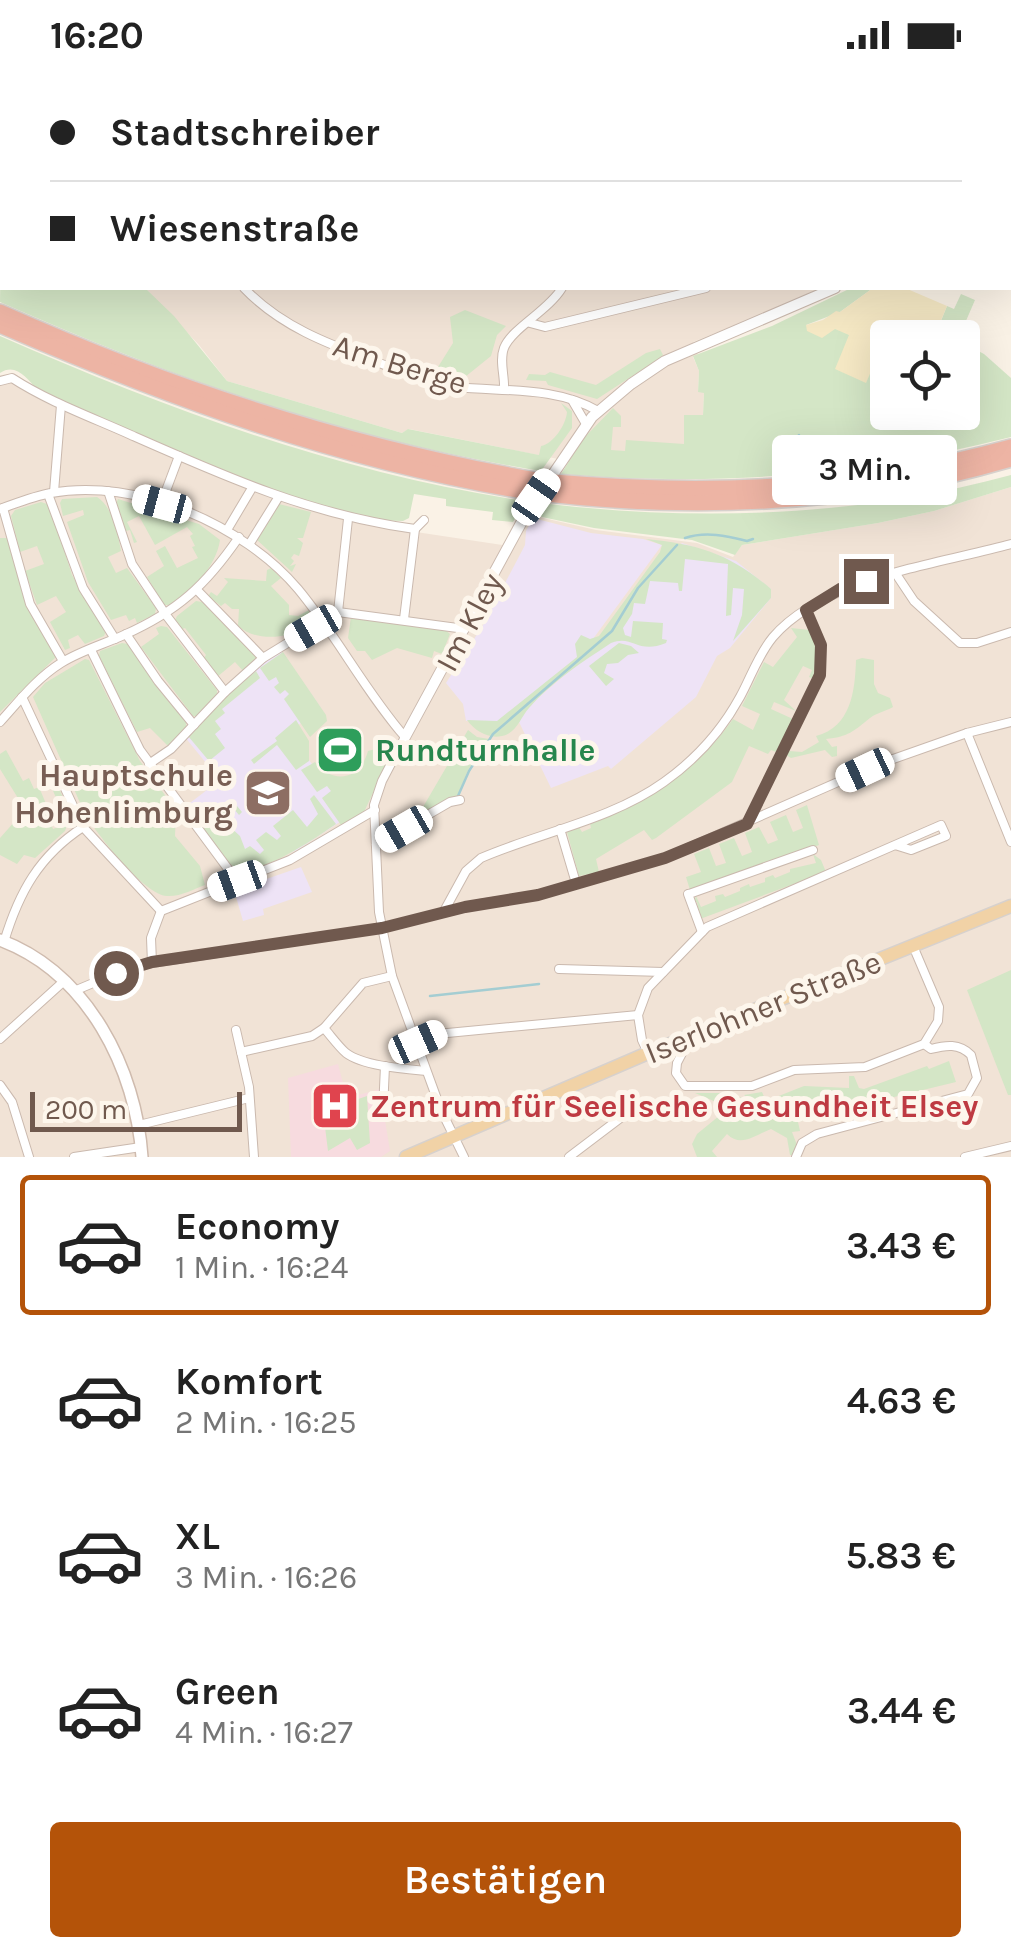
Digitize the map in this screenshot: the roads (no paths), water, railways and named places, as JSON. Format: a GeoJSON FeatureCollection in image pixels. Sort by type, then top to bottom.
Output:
{"type":"FeatureCollection","features":[{"type":"Feature","properties":{"kind":"highway"},"geometry":{"type":"LineString","coordinates":[[0,312],[208,396],[327,435],[532,486]]}},
{"type":"Feature","properties":{"kind":"highway"},"geometry":{"type":"LineString","coordinates":[[0,325],[212,412],[453,479],[551,488],[764,489],[882,476],[1011,447]]}},
{"type":"Feature","properties":{"kind":"highway"},"geometry":{"type":"LineString","coordinates":[[551,488],[620,502],[778,502],[853,495],[1006,462]]}},
{"type":"Feature","properties":{"kind":"main road","name":"Iserlohner Straße"},"geometry":{"type":"LineString","coordinates":[[406,1157],[648,1053],[1011,906]]}},
{"type":"Feature","properties":{"kind":"main road"},"geometry":{"type":"LineString","coordinates":[[2,941],[26,953],[68,987],[100,1024],[118,1055],[139,1124],[141,1152]]}},
{"type":"Feature","properties":{"kind":"street","name":"Am Berge"},"geometry":{"type":"LineString","coordinates":[[246,290],[282,319],[322,342],[452,386],[550,393],[598,411]]}},
{"type":"Feature","properties":{"kind":"street"},"geometry":{"type":"LineString","coordinates":[[504,390],[504,348],[561,290]]}},
{"type":"Feature","properties":{"kind":"street"},"geometry":{"type":"LineString","coordinates":[[530,323],[544,326],[697,290]]}},
{"type":"Feature","properties":{"kind":"street","name":"Im Kley"},"geometry":{"type":"LineString","coordinates":[[464,1157],[426,1070],[392,976],[382,928],[376,846],[375,810],[382,781],[527,512],[586,424],[665,362],[830,290]]}},
{"type":"Feature","properties":{"kind":"street"},"geometry":{"type":"LineString","coordinates":[[0,382],[12,378],[61,405],[278,498],[348,519],[415,529]]}},
{"type":"Feature","properties":{"kind":"street"},"geometry":{"type":"LineString","coordinates":[[572,400],[586,424]]}},
{"type":"Feature","properties":{"kind":"street"},"geometry":{"type":"LineString","coordinates":[[61,405],[51,493],[84,588],[114,639]]}},
{"type":"Feature","properties":{"kind":"street"},"geometry":{"type":"LineString","coordinates":[[162,504],[179,456]]}},
{"type":"Feature","properties":{"kind":"street"},"geometry":{"type":"LineString","coordinates":[[227,530],[252,488]]}},
{"type":"Feature","properties":{"kind":"street"},"geometry":{"type":"LineString","coordinates":[[108,491],[132,564],[224,692]]}},
{"type":"Feature","properties":{"kind":"street"},"geometry":{"type":"LineString","coordinates":[[63,662],[30,604],[2,508],[51,493],[108,491],[162,504],[250,543],[297,588],[367,690],[405,737]]}},
{"type":"Feature","properties":{"kind":"street"},"geometry":{"type":"LineString","coordinates":[[250,543],[278,498]]}},
{"type":"Feature","properties":{"kind":"street"},"geometry":{"type":"LineString","coordinates":[[338,612],[348,519]]}},
{"type":"Feature","properties":{"kind":"street"},"geometry":{"type":"LineString","coordinates":[[404,619],[415,529],[424,520]]}},
{"type":"Feature","properties":{"kind":"street"},"geometry":{"type":"LineString","coordinates":[[0,722],[63,662],[166,615],[197,590],[239,536]]}},
{"type":"Feature","properties":{"kind":"street"},"geometry":{"type":"LineString","coordinates":[[443,913],[466,871],[482,858],[631,801],[666,781],[688,762],[735,707],[760,656],[776,634],[806,610],[840,589],[1011,544]]}},
{"type":"Feature","properties":{"kind":"street"},"geometry":{"type":"LineString","coordinates":[[896,574],[914,601],[960,643],[977,643],[1011,632]]}},
{"type":"Feature","properties":{"kind":"street"},"geometry":{"type":"LineString","coordinates":[[197,590],[263,658]]}},
{"type":"Feature","properties":{"kind":"street"},"geometry":{"type":"LineString","coordinates":[[747,824],[820,675],[821,645],[806,610]]}},
{"type":"Feature","properties":{"kind":"street"},"geometry":{"type":"LineString","coordinates":[[149,764],[171,748],[263,658],[338,612],[465,629]]}},
{"type":"Feature","properties":{"kind":"street"},"geometry":{"type":"LineString","coordinates":[[126,634],[194,725]]}},
{"type":"Feature","properties":{"kind":"street"},"geometry":{"type":"LineString","coordinates":[[91,650],[149,764],[237,881]]}},
{"type":"Feature","properties":{"kind":"street"},"geometry":{"type":"LineString","coordinates":[[22,698],[83,827],[161,911]]}},
{"type":"Feature","properties":{"kind":"street"},"geometry":{"type":"LineString","coordinates":[[0,1039],[68,987],[152,962],[382,928],[538,895],[665,858],[878,764],[1011,722]]}},
{"type":"Feature","properties":{"kind":"street"},"geometry":{"type":"LineString","coordinates":[[967,733],[1011,842]]}},
{"type":"Feature","properties":{"kind":"street"},"geometry":{"type":"LineString","coordinates":[[376,846],[450,802],[460,800]]}},
{"type":"Feature","properties":{"kind":"street"},"geometry":{"type":"LineString","coordinates":[[152,962],[151,938],[161,911],[290,860],[375,810]]}},
{"type":"Feature","properties":{"kind":"street"},"geometry":{"type":"LineString","coordinates":[[648,1053],[638,1015],[648,988],[713,922],[941,825],[946,836],[911,850],[895,845]]}},
{"type":"Feature","properties":{"kind":"street"},"geometry":{"type":"LineString","coordinates":[[2,941],[30,876],[62,840],[83,827]]}},
{"type":"Feature","properties":{"kind":"street"},"geometry":{"type":"LineString","coordinates":[[560,829],[576,884]]}},
{"type":"Feature","properties":{"kind":"street"},"geometry":{"type":"LineString","coordinates":[[702,932],[688,892],[812,850]]}},
{"type":"Feature","properties":{"kind":"street"},"geometry":{"type":"LineString","coordinates":[[691,1036],[676,1073],[685,1086],[700,1088],[752,1086],[794,1070],[866,1067],[924,1044],[938,1021],[939,1006],[913,946]]}},
{"type":"Feature","properties":{"kind":"street"},"geometry":{"type":"LineString","coordinates":[[559,969],[663,972]]}},
{"type":"Feature","properties":{"kind":"street"},"geometry":{"type":"LineString","coordinates":[[241,1052],[300,1041],[324,1028],[363,983],[392,976]]}},
{"type":"Feature","properties":{"kind":"street"},"geometry":{"type":"LineString","coordinates":[[418,1042],[437,1034],[638,1015]]}},
{"type":"Feature","properties":{"kind":"street"},"geometry":{"type":"LineString","coordinates":[[324,1028],[347,1054],[385,1066],[426,1070]]}},
{"type":"Feature","properties":{"kind":"street"},"geometry":{"type":"LineString","coordinates":[[236,1030],[249,1098],[254,1157]]}},
{"type":"Feature","properties":{"kind":"street"},"geometry":{"type":"LineString","coordinates":[[796,1157],[802,1143],[817,1134],[968,1094],[977,1078],[972,1055],[956,1046],[931,1050],[924,1044]]}},
{"type":"Feature","properties":{"kind":"street"},"geometry":{"type":"LineString","coordinates":[[384,1110],[385,1066]]}},
{"type":"Feature","properties":{"kind":"street"},"geometry":{"type":"LineString","coordinates":[[0,1085],[12,1102],[30,1157]]}},
{"type":"Feature","properties":{"kind":"street"},"geometry":{"type":"LineString","coordinates":[[139,1124],[249,1098]]}},
{"type":"Feature","properties":{"kind":"street"},"geometry":{"type":"LineString","coordinates":[[569,1157],[628,1114]]}},
{"type":"Feature","properties":{"kind":"street"},"geometry":{"type":"LineString","coordinates":[[965,1157],[1011,1146]]}},
{"type":"Feature","properties":{"kind":"street"},"geometry":{"type":"LineString","coordinates":[[74,1157],[141,1152]]}},
{"type":"Feature","properties":{"kind":"waterway"},"geometry":{"type":"LineString","coordinates":[[782,458],[799,435]]}},
{"type":"Feature","properties":{"kind":"waterway"},"geometry":{"type":"LineString","coordinates":[[685,538],[709,535],[753,539]]}},
{"type":"Feature","properties":{"kind":"waterway"},"geometry":{"type":"LineString","coordinates":[[458,796],[493,734],[612,631],[638,588],[677,545]]}},
{"type":"Feature","properties":{"kind":"waterway"},"geometry":{"type":"LineString","coordinates":[[430,996],[539,984]]}},
{"type":"Feature","properties":{"kind":"place","name":"Rundturnhalle"},"geometry":{"type":"Point","coordinates":[340,750]}},
{"type":"Feature","properties":{"kind":"place","name":"Hauptschule Hohenlimburg"},"geometry":{"type":"Point","coordinates":[268,793]}},
{"type":"Feature","properties":{"kind":"place","name":"Zentrum für Seelische Gesundheit Elsey"},"geometry":{"type":"Point","coordinates":[335,1106]}}]}
